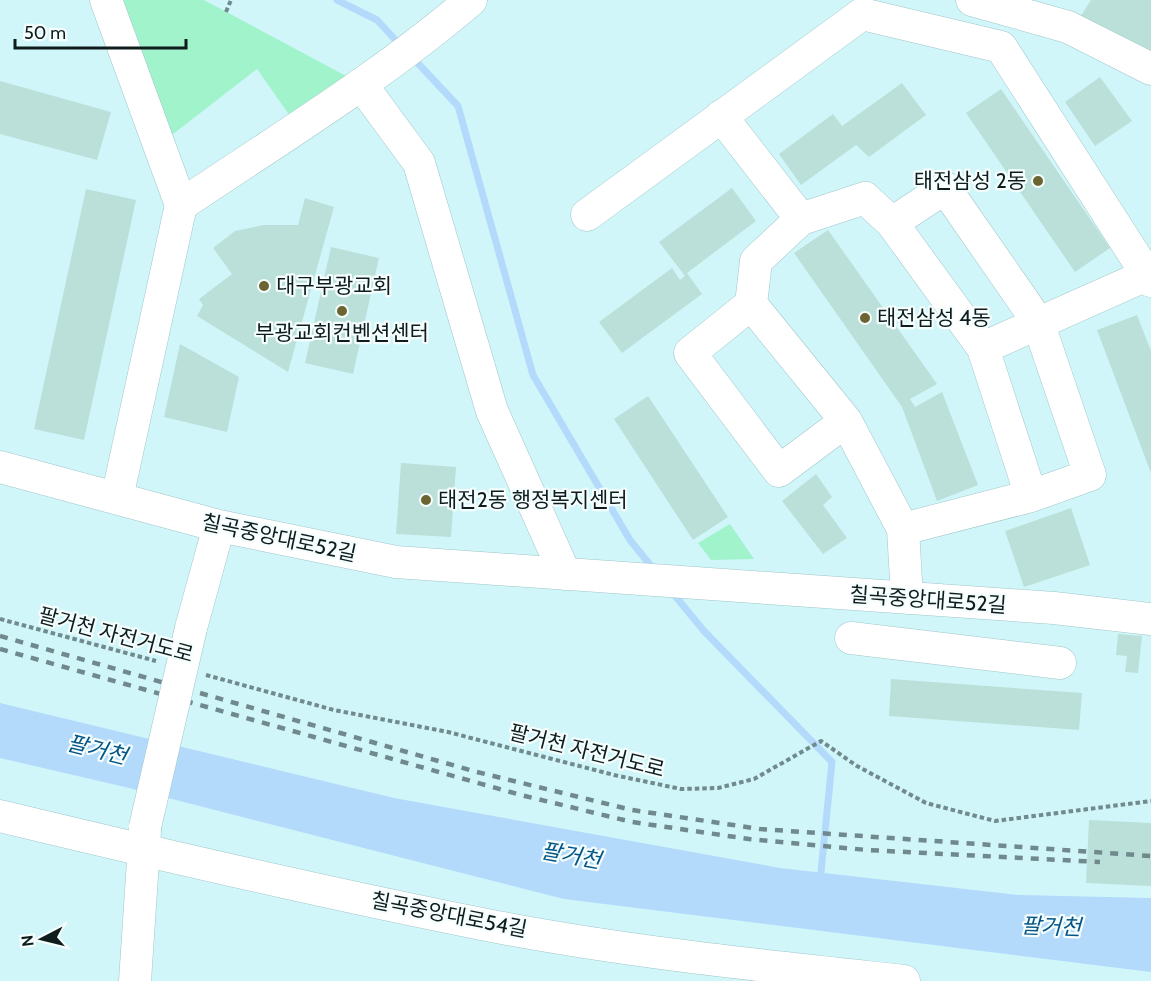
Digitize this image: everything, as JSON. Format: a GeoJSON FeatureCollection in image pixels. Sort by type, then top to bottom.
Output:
{"type":"FeatureCollection","features":[{"type":"Feature","properties":{"kind":"street"},"geometry":{"type":"LineString","coordinates":[[106,0],[181,205],[117,498]]}},
{"type":"Feature","properties":{"kind":"street"},"geometry":{"type":"LineString","coordinates":[[181,205],[360,84],[441,25],[471,0]]}},
{"type":"Feature","properties":{"kind":"street"},"geometry":{"type":"LineString","coordinates":[[972,0],[1068,27],[1151,69]]}},
{"type":"Feature","properties":{"kind":"street"},"geometry":{"type":"LineString","coordinates":[[587,215],[862,14],[1001,47],[1150,276],[1038,322],[983,348]]}},
{"type":"Feature","properties":{"kind":"street"},"geometry":{"type":"LineString","coordinates":[[360,84],[419,163],[492,411],[565,574]]}},
{"type":"Feature","properties":{"kind":"street"},"geometry":{"type":"LineString","coordinates":[[721,116],[801,219]]}},
{"type":"Feature","properties":{"kind":"street"},"geometry":{"type":"LineString","coordinates":[[892,223],[945,188],[1038,322],[1090,475],[1031,496],[903,529]]}},
{"type":"Feature","properties":{"kind":"street"},"geometry":{"type":"LineString","coordinates":[[846,421],[779,471],[690,353],[751,303],[756,261],[801,219],[865,198],[892,223],[983,348],[1031,496]]}},
{"type":"Feature","properties":{"kind":"street"},"geometry":{"type":"LineString","coordinates":[[751,303],[846,421],[903,529],[907,598]]}},
{"type":"Feature","properties":{"kind":"street","name":"칠곡중앙대로52길"},"geometry":{"type":"LineString","coordinates":[[0,467],[219,526],[396,562],[1054,608],[1151,620]]}},
{"type":"Feature","properties":{"kind":"street"},"geometry":{"type":"LineString","coordinates":[[135,981],[143,839],[191,628],[219,526]]}},
{"type":"Feature","properties":{"kind":"street"},"geometry":{"type":"LineString","coordinates":[[938,648],[941,601]]}},
{"type":"Feature","properties":{"kind":"street"},"geometry":{"type":"LineString","coordinates":[[851,638],[1060,663]]}},
{"type":"Feature","properties":{"kind":"street","name":"칠곡중앙대로54길"},"geometry":{"type":"LineString","coordinates":[[0,816],[143,839],[488,925],[674,956],[904,981]]}},
{"type":"Feature","properties":{"kind":"path"},"geometry":{"type":"LineString","coordinates":[[226,12],[231,0]]}},
{"type":"Feature","properties":{"kind":"path","name":"팔거천 자전거도로"},"geometry":{"type":"LineString","coordinates":[[0,619],[159,662]]}},
{"type":"Feature","properties":{"kind":"path","name":"팔거천 자전거도로"},"geometry":{"type":"LineString","coordinates":[[204,674],[334,710],[448,732],[614,776],[681,789],[718,788],[754,779],[821,741],[857,766],[926,803],[995,821],[1151,801]]}},
{"type":"Feature","properties":{"kind":"green space"},"geometry":{"type":"Polygon","coordinates":[[[106,0],[204,0],[361,84],[297,126],[257,69],[159,145],[106,0]]]}},
{"type":"Feature","properties":{"kind":"green space"},"geometry":{"type":"Polygon","coordinates":[[[730,524],[754,559],[711,560],[698,543],[730,524]]]}},
{"type":"Feature","properties":{"kind":"water","name":"팔거천"},"geometry":{"type":"Polygon","coordinates":[[[0,703],[394,798],[780,868],[1019,895],[1151,898],[1151,972],[564,899],[125,787],[0,758],[0,703]]]}},
{"type":"Feature","properties":{"kind":"building"},"geometry":{"type":"Polygon","coordinates":[[[1091,0],[1151,0],[1151,52],[1079,19],[1091,0]]]}},
{"type":"Feature","properties":{"kind":"building"},"geometry":{"type":"Polygon","coordinates":[[[1100,77],[1132,121],[1095,146],[1065,102],[1100,77]]]}},
{"type":"Feature","properties":{"kind":"building"},"geometry":{"type":"Polygon","coordinates":[[[0,81],[111,112],[97,160],[0,134],[0,81]]]}},
{"type":"Feature","properties":{"kind":"building"},"geometry":{"type":"Polygon","coordinates":[[[902,83],[926,115],[869,157],[856,145],[801,185],[779,154],[833,114],[842,126],[902,83]]]}},
{"type":"Feature","properties":{"kind":"building","name":"태전삼성 2동"},"geometry":{"type":"Polygon","coordinates":[[[1001,89],[1110,248],[1075,272],[966,113],[1001,89]]]}},
{"type":"Feature","properties":{"kind":"building"},"geometry":{"type":"Polygon","coordinates":[[[732,188],[756,221],[687,273],[702,294],[622,353],[599,322],[672,268],[680,280],[685,276],[659,242],[732,188]]]}},
{"type":"Feature","properties":{"kind":"building"},"geometry":{"type":"Polygon","coordinates":[[[86,189],[136,200],[84,440],[34,429],[86,189]]]}},
{"type":"Feature","properties":{"kind":"building","name":"대구부광교회"},"geometry":{"type":"Polygon","coordinates":[[[305,198],[334,207],[288,372],[197,316],[203,305],[199,299],[232,274],[213,248],[235,231],[264,225],[298,225],[305,198]]]}},
{"type":"Feature","properties":{"kind":"building","name":"태전삼성 4동"},"geometry":{"type":"Polygon","coordinates":[[[828,230],[937,384],[910,399],[915,407],[942,392],[978,485],[937,501],[902,407],[794,253],[828,230]]]}},
{"type":"Feature","properties":{"kind":"building","name":"부광교회컨벤션센터"},"geometry":{"type":"Polygon","coordinates":[[[331,247],[379,258],[353,374],[305,363],[331,247]]]}},
{"type":"Feature","properties":{"kind":"building"},"geometry":{"type":"Polygon","coordinates":[[[1137,315],[1151,351],[1151,473],[1097,330],[1137,315]]]}},
{"type":"Feature","properties":{"kind":"building"},"geometry":{"type":"Polygon","coordinates":[[[180,344],[239,377],[227,432],[164,417],[180,344]]]}},
{"type":"Feature","properties":{"kind":"building"},"geometry":{"type":"Polygon","coordinates":[[[648,396],[728,517],[693,540],[614,419],[648,396]]]}},
{"type":"Feature","properties":{"kind":"building","name":"태전2동 행정복지센터"},"geometry":{"type":"Polygon","coordinates":[[[401,463],[456,467],[451,537],[396,534],[401,463]]]}},
{"type":"Feature","properties":{"kind":"building"},"geometry":{"type":"Polygon","coordinates":[[[816,474],[832,497],[823,505],[847,538],[823,554],[782,501],[816,474]]]}},
{"type":"Feature","properties":{"kind":"building"},"geometry":{"type":"Polygon","coordinates":[[[1071,508],[1090,565],[1024,587],[1005,531],[1071,508]]]}},
{"type":"Feature","properties":{"kind":"building"},"geometry":{"type":"Polygon","coordinates":[[[1118,634],[1142,636],[1138,673],[1125,672],[1127,656],[1116,655],[1118,634]]]}},
{"type":"Feature","properties":{"kind":"building"},"geometry":{"type":"Polygon","coordinates":[[[891,679],[1082,693],[1079,730],[889,716],[891,679]]]}},
{"type":"Feature","properties":{"kind":"building"},"geometry":{"type":"Polygon","coordinates":[[[1089,820],[1151,823],[1151,886],[1086,883],[1089,820]]]}},
{"type":"Feature","properties":{"kind":"waterway"},"geometry":{"type":"LineString","coordinates":[[337,0],[377,20],[400,45]]}},
{"type":"Feature","properties":{"kind":"waterway"},"geometry":{"type":"LineString","coordinates":[[412,57],[458,106],[533,375],[630,540],[655,571]]}},
{"type":"Feature","properties":{"kind":"waterway"},"geometry":{"type":"LineString","coordinates":[[671,591],[704,631],[832,762],[820,882]]}},
{"type":"Feature","properties":{"kind":"railway"},"geometry":{"type":"LineString","coordinates":[[0,636],[477,772],[632,810],[760,829],[1151,856]]}},
{"type":"Feature","properties":{"kind":"railway"},"geometry":{"type":"LineString","coordinates":[[0,649],[521,795],[632,822],[749,839],[867,850],[1100,862]]}},
{"type":"Feature","properties":{"kind":"place","name":"태전삼성 2동"},"geometry":{"type":"Point","coordinates":[1038,181]}},
{"type":"Feature","properties":{"kind":"place","name":"대구부광교회"},"geometry":{"type":"Point","coordinates":[264,286]}},
{"type":"Feature","properties":{"kind":"place","name":"부광교회컨벤션센터"},"geometry":{"type":"Point","coordinates":[342,311]}},
{"type":"Feature","properties":{"kind":"place","name":"태전삼성 4동"},"geometry":{"type":"Point","coordinates":[865,318]}},
{"type":"Feature","properties":{"kind":"place","name":"태전2동 행정복지센터"},"geometry":{"type":"Point","coordinates":[426,500]}}]}
